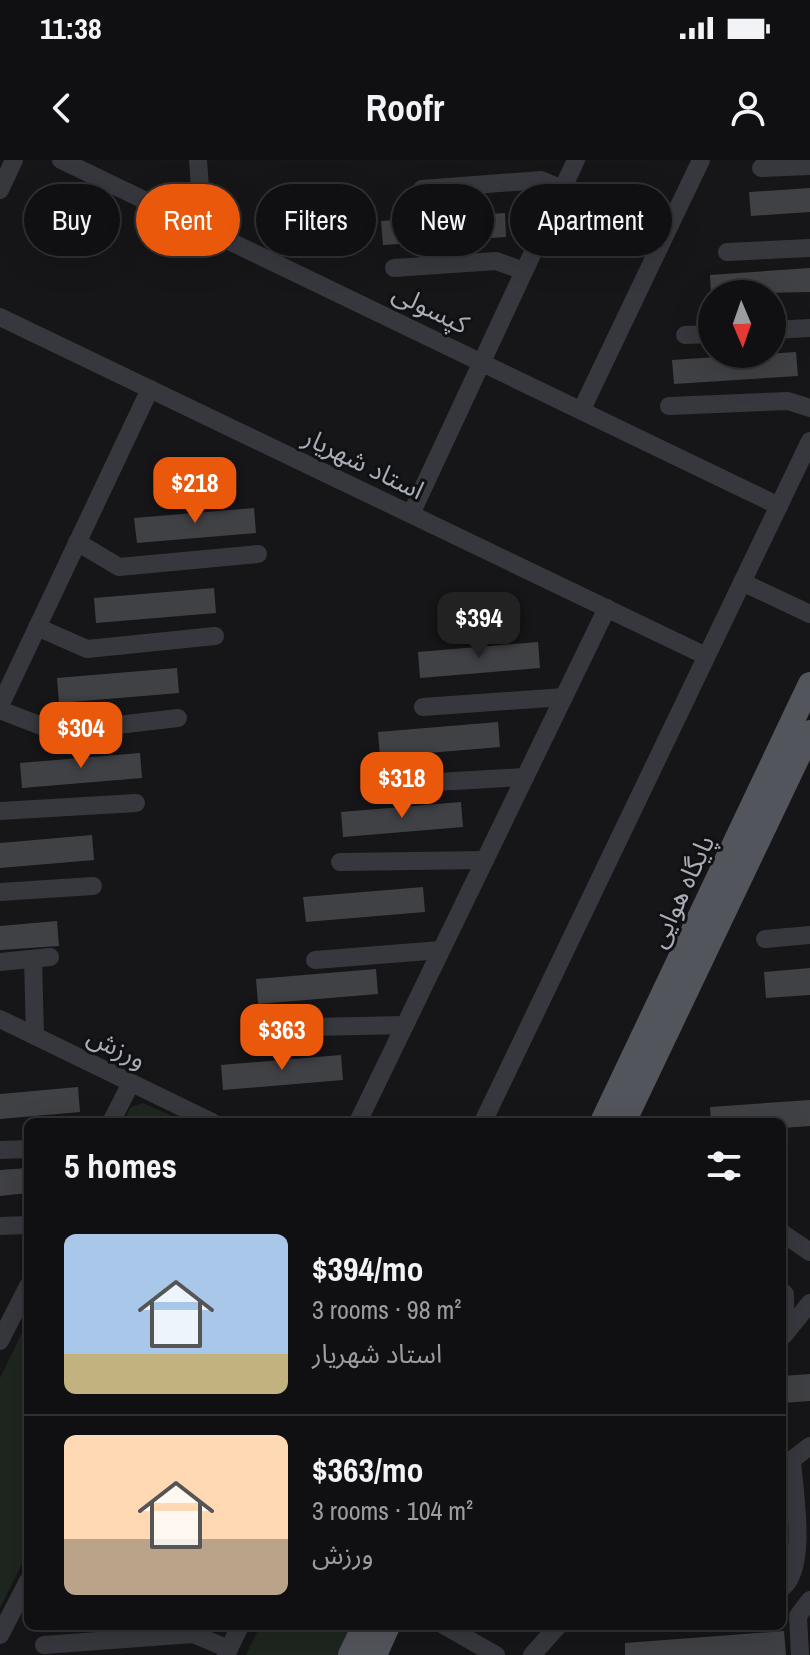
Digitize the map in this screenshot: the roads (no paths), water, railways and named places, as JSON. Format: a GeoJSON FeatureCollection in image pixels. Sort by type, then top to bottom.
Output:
{"type":"FeatureCollection","features":[{"type":"Feature","properties":{"kind":"main road","name":"پایگاه هوایی"},"geometry":{"type":"LineString","coordinates":[[604,1118],[810,684]]}},
{"type":"Feature","properties":{"kind":"main road","name":"پایگاه هوایی"},"geometry":{"type":"LineString","coordinates":[[626,1118],[810,732]]}},
{"type":"Feature","properties":{"kind":"main road"},"geometry":{"type":"LineString","coordinates":[[350,1655],[362,1630]]}},
{"type":"Feature","properties":{"kind":"main road"},"geometry":{"type":"LineString","coordinates":[[375,1655],[386,1630]]}},
{"type":"Feature","properties":{"kind":"street"},"geometry":{"type":"LineString","coordinates":[[0,190],[14,160]]}},
{"type":"Feature","properties":{"kind":"street","name":"کپسولی"},"geometry":{"type":"LineString","coordinates":[[61,160],[136,196]]}},
{"type":"Feature","properties":{"kind":"street"},"geometry":{"type":"LineString","coordinates":[[198,160],[200,184]]}},
{"type":"Feature","properties":{"kind":"street"},"geometry":{"type":"LineString","coordinates":[[565,184],[576,160]]}},
{"type":"Feature","properties":{"kind":"street"},"geometry":{"type":"LineString","coordinates":[[582,409],[701,160]]}},
{"type":"Feature","properties":{"kind":"street"},"geometry":{"type":"LineString","coordinates":[[761,168],[810,166]]}},
{"type":"Feature","properties":{"kind":"street"},"geometry":{"type":"LineString","coordinates":[[488,184],[541,180],[551,184]]}},
{"type":"Feature","properties":{"kind":"street","name":"کپسولی"},"geometry":{"type":"LineString","coordinates":[[240,246],[779,506]]}},
{"type":"Feature","properties":{"kind":"street"},"geometry":{"type":"LineString","coordinates":[[727,252],[810,248]]}},
{"type":"Feature","properties":{"kind":"street"},"geometry":{"type":"LineString","coordinates":[[411,514],[531,256]]}},
{"type":"Feature","properties":{"kind":"street"},"geometry":{"type":"LineString","coordinates":[[394,268],[496,261],[524,271]]}},
{"type":"Feature","properties":{"kind":"street","name":"استاد شهریار"},"geometry":{"type":"LineString","coordinates":[[0,317],[706,656]]}},
{"type":"Feature","properties":{"kind":"street"},"geometry":{"type":"LineString","coordinates":[[786,329],[810,328]]}},
{"type":"Feature","properties":{"kind":"street"},"geometry":{"type":"LineString","coordinates":[[685,335],[698,335]]}},
{"type":"Feature","properties":{"kind":"street"},"geometry":{"type":"LineString","coordinates":[[150,389],[0,708],[57,732],[178,718]]}},
{"type":"Feature","properties":{"kind":"street"},"geometry":{"type":"LineString","coordinates":[[669,406],[788,401],[810,408]]}},
{"type":"Feature","properties":{"kind":"street"},"geometry":{"type":"LineString","coordinates":[[485,1118],[810,441]]}},
{"type":"Feature","properties":{"kind":"street"},"geometry":{"type":"LineString","coordinates":[[77,542],[119,567],[258,554]]}},
{"type":"Feature","properties":{"kind":"street"},"geometry":{"type":"LineString","coordinates":[[742,582],[810,614]]}},
{"type":"Feature","properties":{"kind":"street"},"geometry":{"type":"LineString","coordinates":[[360,1118],[607,608]]}},
{"type":"Feature","properties":{"kind":"street"},"geometry":{"type":"LineString","coordinates":[[37,627],[87,649],[215,636]]}},
{"type":"Feature","properties":{"kind":"street"},"geometry":{"type":"LineString","coordinates":[[423,707],[564,697]]}},
{"type":"Feature","properties":{"kind":"street"},"geometry":{"type":"LineString","coordinates":[[385,785],[525,777]]}},
{"type":"Feature","properties":{"kind":"street"},"geometry":{"type":"LineString","coordinates":[[0,811],[136,803]]}},
{"type":"Feature","properties":{"kind":"street"},"geometry":{"type":"LineString","coordinates":[[340,862],[485,860]]}},
{"type":"Feature","properties":{"kind":"street"},"geometry":{"type":"LineString","coordinates":[[0,892],[93,886]]}},
{"type":"Feature","properties":{"kind":"street"},"geometry":{"type":"LineString","coordinates":[[765,939],[810,935]]}},
{"type":"Feature","properties":{"kind":"street"},"geometry":{"type":"LineString","coordinates":[[315,960],[441,950]]}},
{"type":"Feature","properties":{"kind":"street"},"geometry":{"type":"LineString","coordinates":[[0,962],[42,958],[35,1036]]}},
{"type":"Feature","properties":{"kind":"street","name":"ورزش"},"geometry":{"type":"LineString","coordinates":[[0,1019],[204,1118]]}},
{"type":"Feature","properties":{"kind":"street"},"geometry":{"type":"LineString","coordinates":[[266,1028],[405,1025]]}},
{"type":"Feature","properties":{"kind":"street"},"geometry":{"type":"LineString","coordinates":[[113,1118],[131,1083]]}},
{"type":"Feature","properties":{"kind":"street"},"geometry":{"type":"LineString","coordinates":[[0,1150],[24,1149]]}},
{"type":"Feature","properties":{"kind":"street"},"geometry":{"type":"LineString","coordinates":[[0,1226],[24,1225]]}},
{"type":"Feature","properties":{"kind":"street"},"geometry":{"type":"LineString","coordinates":[[786,1236],[810,1252]]}},
{"type":"Feature","properties":{"kind":"street"},"geometry":{"type":"LineString","coordinates":[[0,1303],[24,1294]]}},
{"type":"Feature","properties":{"kind":"street"},"geometry":{"type":"LineString","coordinates":[[0,1341],[24,1294]]}},
{"type":"Feature","properties":{"kind":"street"},"geometry":{"type":"LineString","coordinates":[[786,1331],[810,1303]]}},
{"type":"Feature","properties":{"kind":"street"},"geometry":{"type":"LineString","coordinates":[[786,1585],[804,1566],[802,1501],[787,1464],[810,1446]]}},
{"type":"Feature","properties":{"kind":"street"},"geometry":{"type":"LineString","coordinates":[[0,1635],[24,1589]]}},
{"type":"Feature","properties":{"kind":"street"},"geometry":{"type":"LineString","coordinates":[[800,1655],[798,1616],[810,1600]]}},
{"type":"Feature","properties":{"kind":"street"},"geometry":{"type":"LineString","coordinates":[[44,1645],[193,1634],[227,1652],[238,1630]]}},
{"type":"Feature","properties":{"kind":"street"},"geometry":{"type":"LineString","coordinates":[[452,1630],[496,1655]]}},
{"type":"Feature","properties":{"kind":"street"},"geometry":{"type":"LineString","coordinates":[[532,1655],[554,1630]]}}]}
